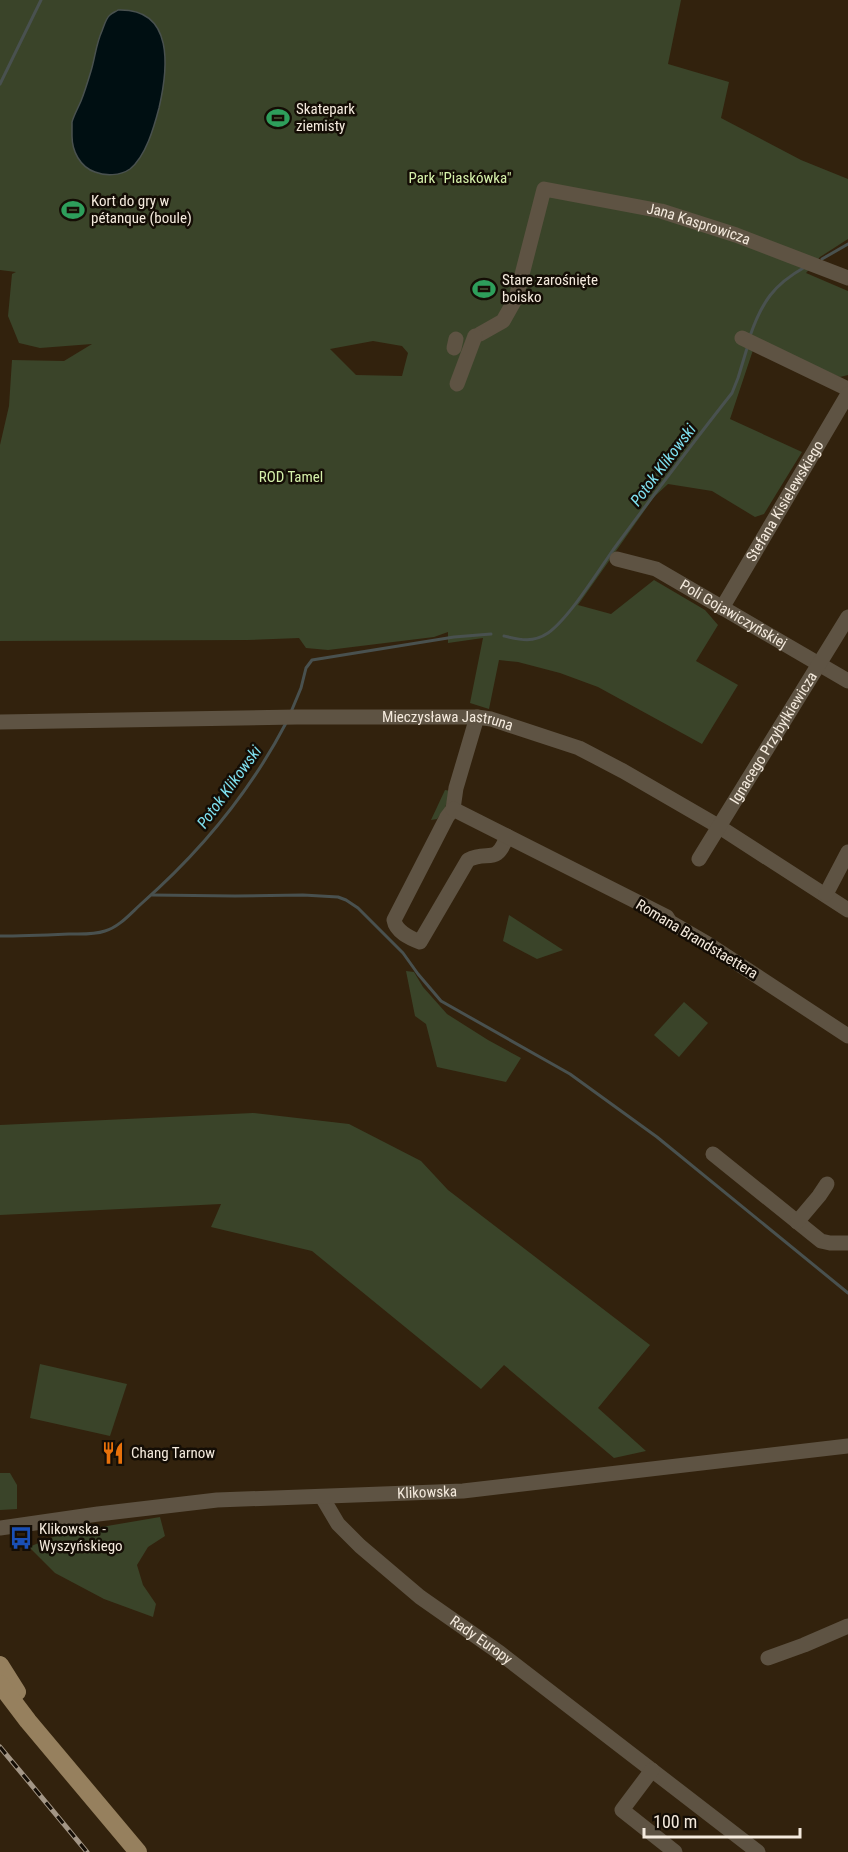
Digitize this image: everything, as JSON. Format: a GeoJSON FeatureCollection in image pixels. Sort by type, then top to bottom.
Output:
{"type":"FeatureCollection","features":[{"type":"Feature","properties":{"kind":"main road"},"geometry":{"type":"LineString","coordinates":[[0,1665],[47,1743]]}},
{"type":"Feature","properties":{"kind":"main road"},"geometry":{"type":"LineString","coordinates":[[0,1684],[138,1852]]}},
{"type":"Feature","properties":{"kind":"street","name":"Jana Kasprowicza"},"geometry":{"type":"LineString","coordinates":[[457,384],[477,335],[503,321],[516,298],[544,189],[661,211],[736,235],[848,278]]}},
{"type":"Feature","properties":{"kind":"street"},"geometry":{"type":"LineString","coordinates":[[746,339],[848,389]]}},
{"type":"Feature","properties":{"kind":"street","name":"Stefana Kisielewskiego"},"geometry":{"type":"LineString","coordinates":[[722,609],[848,394]]}},
{"type":"Feature","properties":{"kind":"street","name":"Poli Gojawiczyńskiej"},"geometry":{"type":"LineString","coordinates":[[617,560],[656,569],[848,681]]}},
{"type":"Feature","properties":{"kind":"street","name":"Ignacego Przybyłkiewicza"},"geometry":{"type":"LineString","coordinates":[[699,859],[848,617]]}},
{"type":"Feature","properties":{"kind":"street","name":"Mieczysława Jastruna"},"geometry":{"type":"LineString","coordinates":[[0,722],[288,717],[477,717],[500,722],[579,748],[718,826],[848,910]]}},
{"type":"Feature","properties":{"kind":"street"},"geometry":{"type":"LineString","coordinates":[[477,717],[456,788],[453,809],[394,920],[394,924],[400,931],[420,942],[468,860],[476,856],[491,857],[498,853],[507,836]]}},
{"type":"Feature","properties":{"kind":"street","name":"Romana Brandstaettera"},"geometry":{"type":"LineString","coordinates":[[453,809],[667,917],[670,922],[708,944],[848,1036]]}},
{"type":"Feature","properties":{"kind":"street"},"geometry":{"type":"LineString","coordinates":[[826,894],[848,852]]}},
{"type":"Feature","properties":{"kind":"street"},"geometry":{"type":"LineString","coordinates":[[713,1154],[821,1241],[830,1244],[848,1243]]}},
{"type":"Feature","properties":{"kind":"street"},"geometry":{"type":"LineString","coordinates":[[797,1222],[827,1184]]}},
{"type":"Feature","properties":{"kind":"street","name":"Klikowska"},"geometry":{"type":"LineString","coordinates":[[1,1528],[176,1504],[483,1489],[848,1446]]}},
{"type":"Feature","properties":{"kind":"street","name":"Rady Europy"},"geometry":{"type":"LineString","coordinates":[[322,1497],[338,1524],[360,1546],[420,1597],[500,1653],[758,1852]]}},
{"type":"Feature","properties":{"kind":"street"},"geometry":{"type":"LineString","coordinates":[[768,1658],[848,1626]]}},
{"type":"Feature","properties":{"kind":"street"},"geometry":{"type":"LineString","coordinates":[[652,1770],[622,1810],[675,1852]]}},
{"type":"Feature","properties":{"kind":"green space"},"geometry":{"type":"Polygon","coordinates":[[[0,0],[681,0],[668,64],[729,82],[721,118],[801,160],[848,179],[848,239],[820,257],[806,273],[848,291],[848,375],[840,377],[756,341],[730,419],[802,452],[764,514],[755,517],[712,491],[668,484],[654,497],[578,605],[611,614],[654,580],[705,610],[718,625],[696,661],[738,685],[702,744],[598,687],[560,673],[518,662],[499,660],[489,709],[470,703],[483,638],[448,643],[448,632],[434,637],[328,650],[306,648],[299,638],[0,641],[0,445],[9,406],[12,360],[64,361],[92,344],[40,348],[19,343],[8,316],[12,274],[16,272],[0,270],[0,0]],[[373,341],[330,349],[356,375],[402,376],[408,353],[402,346],[373,341]]]}},
{"type":"Feature","properties":{"kind":"green space"},"geometry":{"type":"Polygon","coordinates":[[[445,790],[451,791],[445,808],[437,819],[431,820],[445,790]]]}},
{"type":"Feature","properties":{"kind":"green space"},"geometry":{"type":"Polygon","coordinates":[[[509,915],[563,950],[537,959],[503,941],[509,915]]]}},
{"type":"Feature","properties":{"kind":"green space"},"geometry":{"type":"Polygon","coordinates":[[[406,971],[414,972],[423,987],[447,1014],[521,1058],[506,1082],[437,1067],[426,1024],[415,1016],[406,971]]]}},
{"type":"Feature","properties":{"kind":"green space"},"geometry":{"type":"Polygon","coordinates":[[[684,1002],[708,1023],[679,1057],[654,1035],[684,1002]]]}},
{"type":"Feature","properties":{"kind":"green space"},"geometry":{"type":"Polygon","coordinates":[[[253,1113],[349,1124],[421,1161],[448,1190],[650,1345],[598,1408],[646,1451],[614,1458],[504,1365],[481,1389],[312,1251],[211,1227],[221,1204],[0,1215],[0,1125],[253,1113]]]}},
{"type":"Feature","properties":{"kind":"green space"},"geometry":{"type":"Polygon","coordinates":[[[40,1364],[127,1384],[110,1436],[30,1418],[40,1364]]]}},
{"type":"Feature","properties":{"kind":"green space"},"geometry":{"type":"Polygon","coordinates":[[[0,1473],[10,1473],[17,1485],[17,1509],[0,1510],[0,1473]]]}},
{"type":"Feature","properties":{"kind":"green space"},"geometry":{"type":"Polygon","coordinates":[[[160,1517],[165,1536],[148,1547],[137,1565],[143,1585],[156,1604],[153,1617],[104,1599],[55,1573],[29,1547],[60,1534],[160,1517]]]}},
{"type":"Feature","properties":{"kind":"shaded area"},"geometry":{"type":"Polygon","coordinates":[[[118,10],[136,12],[150,19],[158,30],[165,59],[164,76],[155,124],[141,157],[130,169],[108,175],[90,170],[78,158],[72,142],[72,122],[85,90],[105,22],[118,10]]]}},
{"type":"Feature","properties":{"kind":"waterway"},"geometry":{"type":"LineString","coordinates":[[0,84],[41,0]]}},
{"type":"Feature","properties":{"kind":"waterway","name":"Potok Klikowski"},"geometry":{"type":"LineString","coordinates":[[822,259],[848,244]]}},
{"type":"Feature","properties":{"kind":"waterway","name":"Potok Klikowski"},"geometry":{"type":"LineString","coordinates":[[750,336],[759,313],[770,296],[785,281],[805,267]]}},
{"type":"Feature","properties":{"kind":"waterway","name":"Potok Klikowski"},"geometry":{"type":"LineString","coordinates":[[504,636],[521,639],[537,638],[548,633],[565,617],[642,510],[732,393],[748,345]]}},
{"type":"Feature","properties":{"kind":"waterway","name":"Potok Klikowski"},"geometry":{"type":"LineString","coordinates":[[291,712],[306,668],[312,660],[454,637],[491,634]]}},
{"type":"Feature","properties":{"kind":"waterway","name":"Potok Klikowski"},"geometry":{"type":"LineString","coordinates":[[0,936],[91,934],[105,931],[120,923],[203,843],[240,797],[286,723]]}},
{"type":"Feature","properties":{"kind":"waterway"},"geometry":{"type":"LineString","coordinates":[[152,895],[303,895],[338,897],[346,900],[358,908],[403,953],[441,1001],[570,1074],[657,1137],[848,1293]]}},
{"type":"Feature","properties":{"kind":"railway"},"geometry":{"type":"LineString","coordinates":[[0,1747],[87,1852]]}},
{"type":"Feature","properties":{"kind":"place","name":"Skatepark ziemisty"},"geometry":{"type":"Point","coordinates":[278,118]}},
{"type":"Feature","properties":{"kind":"place","name":"Kort do gry w pétanque (boule)"},"geometry":{"type":"Point","coordinates":[73,210]}},
{"type":"Feature","properties":{"kind":"place","name":"Stare zarośnięte boisko"},"geometry":{"type":"Point","coordinates":[484,289]}},
{"type":"Feature","properties":{"kind":"place","name":"Chang Tarnow"},"geometry":{"type":"Point","coordinates":[113,1453]}},
{"type":"Feature","properties":{"kind":"place","name":"Klikowska - Wyszyńskiego"},"geometry":{"type":"Point","coordinates":[21,1538]}},
{"type":"Feature","properties":{"kind":"park label","name":"Park \"Piaskówka\""},"geometry":{"type":"Point","coordinates":[460,178]}},
{"type":"Feature","properties":{"kind":"park label","name":"ROD Tamel"},"geometry":{"type":"Point","coordinates":[291,477]}}]}
